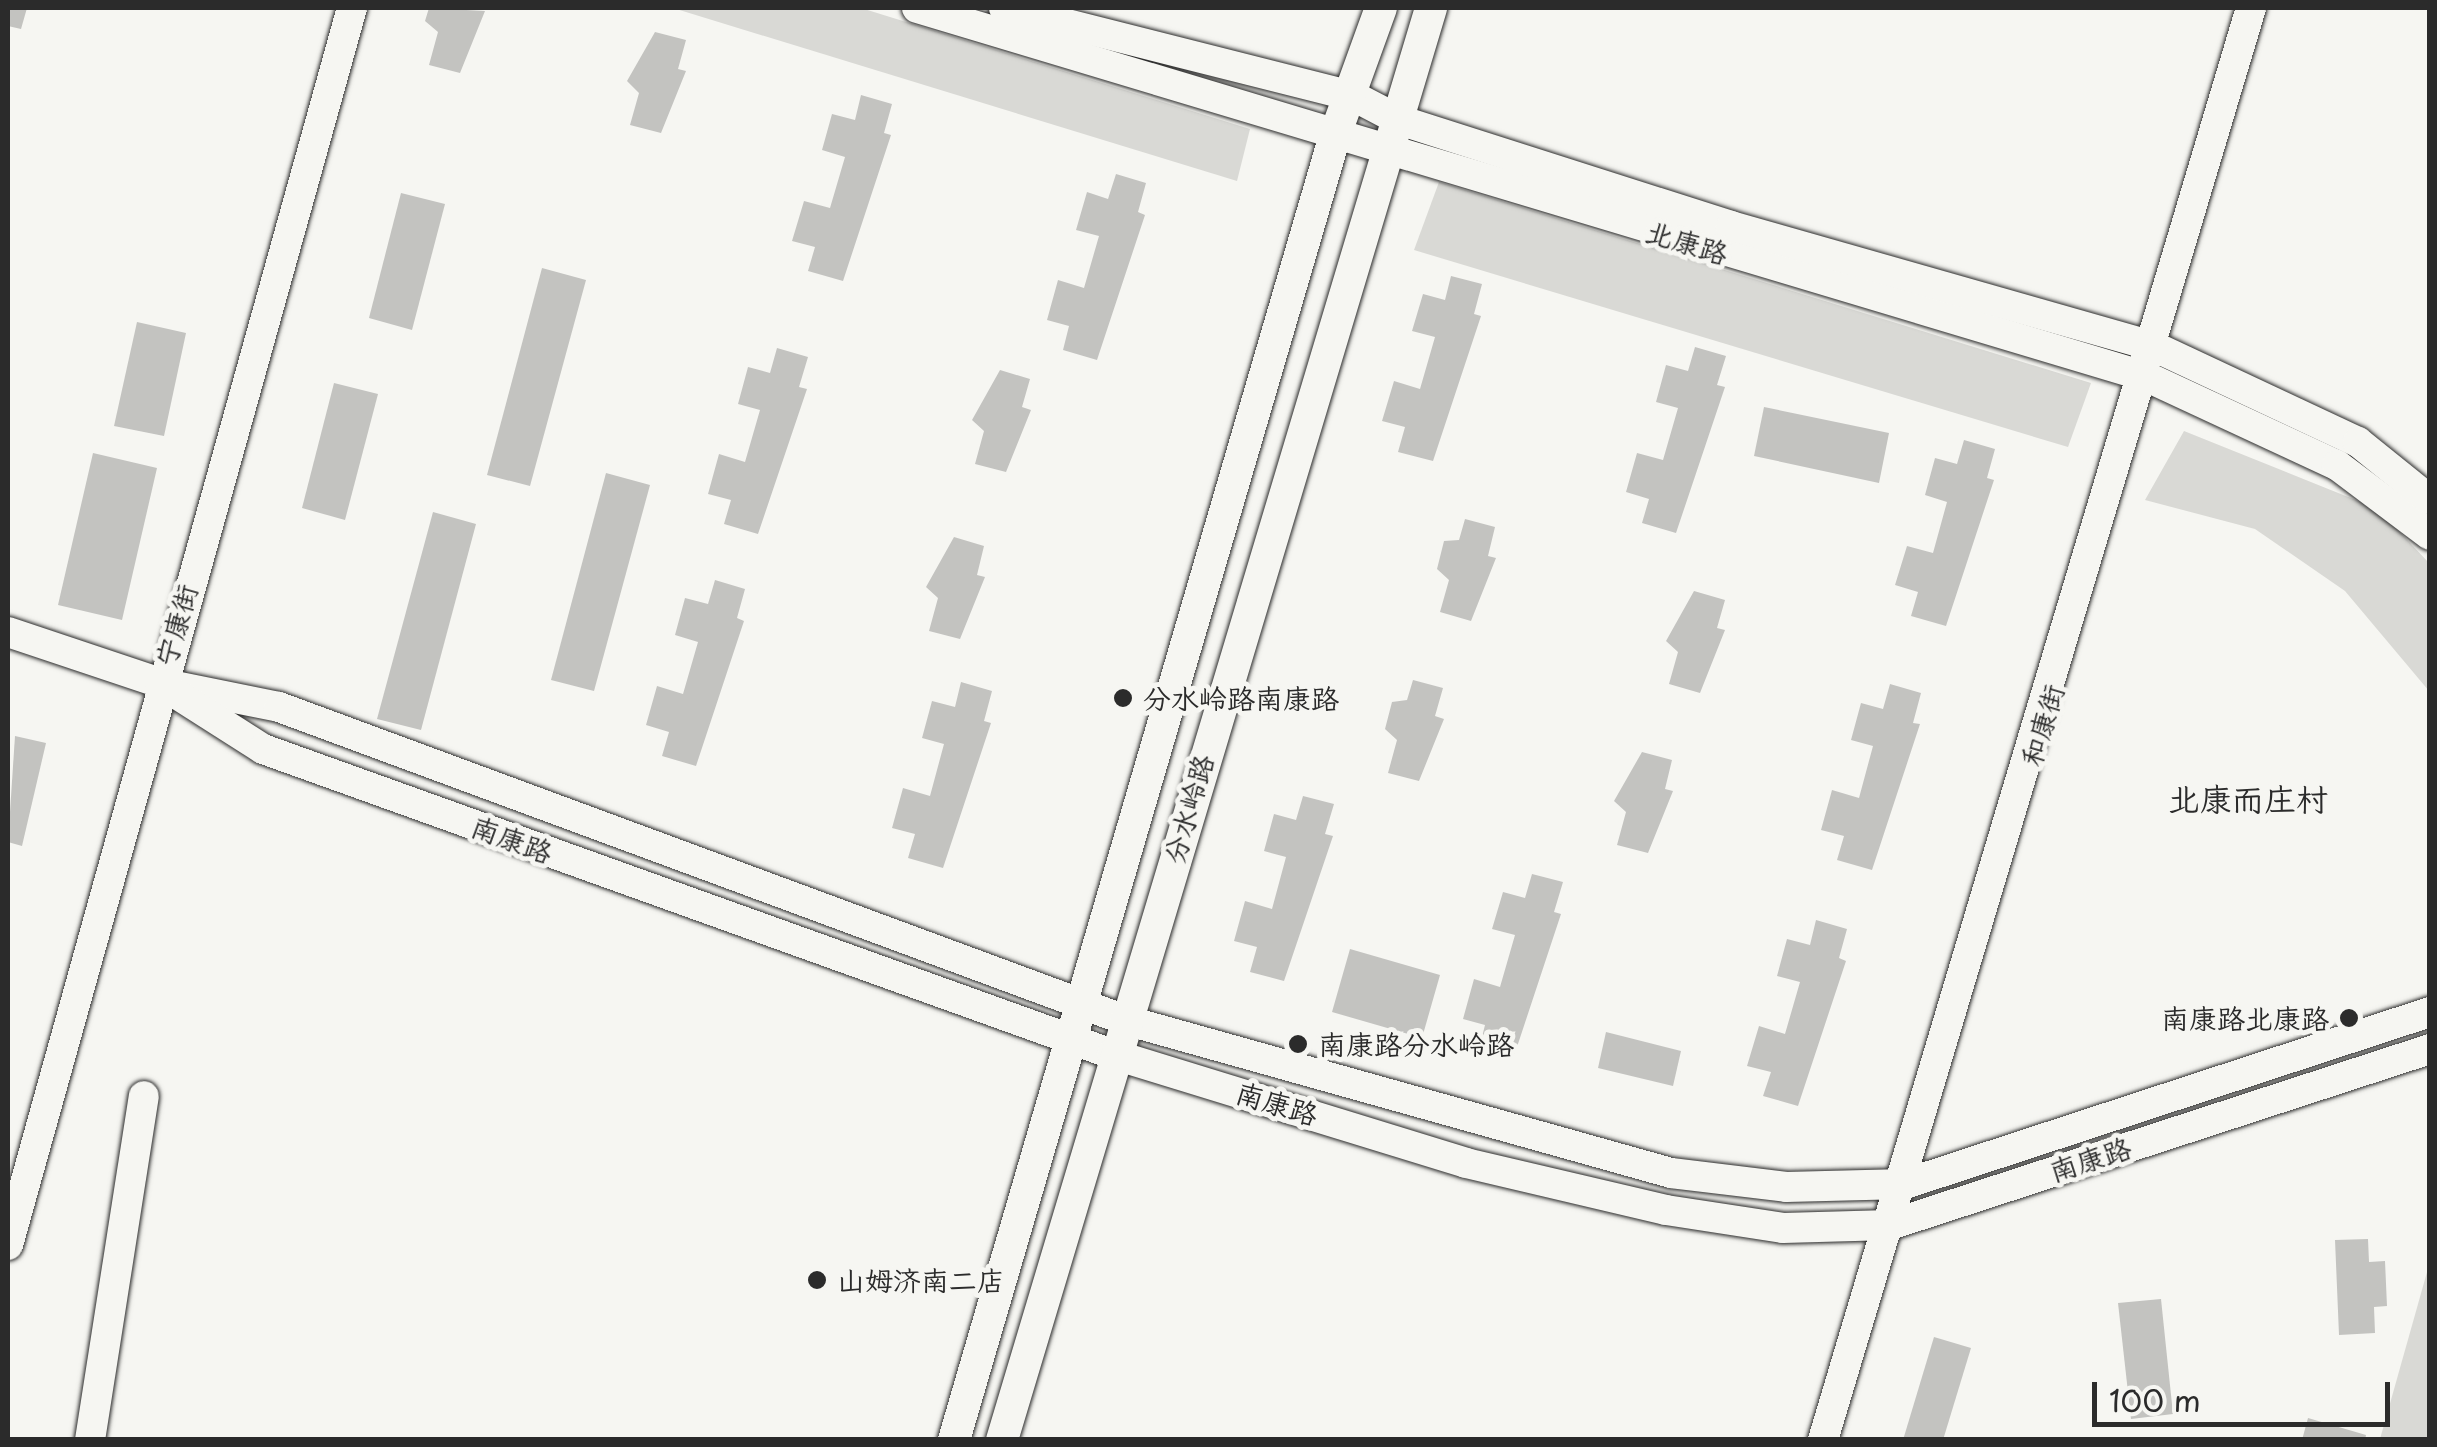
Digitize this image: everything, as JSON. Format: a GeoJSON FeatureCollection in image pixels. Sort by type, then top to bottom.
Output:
{"type":"FeatureCollection","features":[{"type":"Feature","properties":{"kind":"main road","name":"分水岭路"},"geometry":{"type":"LineString","coordinates":[[954,1440],[1068,1038],[1083,1003],[1335,135],[1355,97],[1381,8]]}},
{"type":"Feature","properties":{"kind":"main road","name":"分水岭路"},"geometry":{"type":"LineString","coordinates":[[1002,1440],[1112,1054],[1382,151],[1399,120],[1431,8]]}},
{"type":"Feature","properties":{"kind":"street","name":"宁康街"},"geometry":{"type":"LineString","coordinates":[[8,1244],[160,683],[352,8]]}},
{"type":"Feature","properties":{"kind":"street","name":"北康路"},"geometry":{"type":"LineString","coordinates":[[917,8],[1382,151],[2151,362],[2395,500],[2430,534]]}},
{"type":"Feature","properties":{"kind":"street","name":"北康路"},"geometry":{"type":"LineString","coordinates":[[1004,8],[1355,97],[1399,120],[2151,362],[2358,442],[2430,500]]}},
{"type":"Feature","properties":{"kind":"street","name":"和康街"},"geometry":{"type":"LineString","coordinates":[[1823,1440],[1905,1184],[2151,362],[2251,8]]}},
{"type":"Feature","properties":{"kind":"street","name":"南康路"},"geometry":{"type":"LineString","coordinates":[[8,632],[160,683],[279,707],[1125,1020],[1670,1173],[1786,1188],[1905,1184],[2430,1012]]}},
{"type":"Feature","properties":{"kind":"street","name":"南康路"},"geometry":{"type":"LineString","coordinates":[[160,683],[263,749],[1112,1054],[1466,1163],[1666,1210],[1783,1228],[1890,1225],[2430,1049]]}},
{"type":"Feature","properties":{"kind":"street"},"geometry":{"type":"LineString","coordinates":[[90,1440],[144,1096]]}},
{"type":"Feature","properties":{"kind":"shaded area"},"geometry":{"type":"Polygon","coordinates":[[[673,8],[861,8],[1250,129],[1237,181],[673,8]]]}},
{"type":"Feature","properties":{"kind":"shaded area"},"geometry":{"type":"Polygon","coordinates":[[[1439,182],[2091,383],[2068,447],[1414,250],[1439,182]]]}},
{"type":"Feature","properties":{"kind":"shaded area"},"geometry":{"type":"Polygon","coordinates":[[[2184,431],[2378,509],[2429,563],[2429,691],[2345,591],[2255,529],[2145,500],[2184,431]]]}},
{"type":"Feature","properties":{"kind":"shaded area"},"geometry":{"type":"Polygon","coordinates":[[[2429,1265],[2429,1439],[2380,1439],[2429,1265]]]}},
{"type":"Feature","properties":{"kind":"building"},"geometry":{"type":"Polygon","coordinates":[[[8,8],[27,8],[21,29],[8,26],[8,8]]]}},
{"type":"Feature","properties":{"kind":"building"},"geometry":{"type":"Polygon","coordinates":[[[429,8],[485,11],[460,73],[429,65],[438,32],[425,21],[429,8]]]}},
{"type":"Feature","properties":{"kind":"building"},"geometry":{"type":"Polygon","coordinates":[[[655,32],[686,40],[678,69],[686,71],[661,133],[630,125],[639,93],[627,81],[655,32]]]}},
{"type":"Feature","properties":{"kind":"building"},"geometry":{"type":"Polygon","coordinates":[[[861,95],[892,104],[884,133],[891,135],[843,281],[808,271],[815,247],[792,241],[804,201],[830,208],[845,157],[822,150],[832,114],[855,120],[861,95]]]}},
{"type":"Feature","properties":{"kind":"building"},"geometry":{"type":"Polygon","coordinates":[[[1116,174],[1146,183],[1138,212],[1145,215],[1097,360],[1063,350],[1069,326],[1047,320],[1058,280],[1084,288],[1099,236],[1076,230],[1087,192],[1108,199],[1116,174]]]}},
{"type":"Feature","properties":{"kind":"building"},"geometry":{"type":"Polygon","coordinates":[[[401,193],[445,204],[412,330],[369,318],[401,193]]]}},
{"type":"Feature","properties":{"kind":"building"},"geometry":{"type":"Polygon","coordinates":[[[542,268],[586,280],[530,486],[487,475],[542,268]]]}},
{"type":"Feature","properties":{"kind":"building"},"geometry":{"type":"Polygon","coordinates":[[[1451,276],[1482,284],[1474,314],[1481,316],[1433,461],[1398,452],[1405,427],[1382,421],[1394,381],[1420,389],[1435,337],[1412,331],[1423,294],[1445,300],[1451,276]]]}},
{"type":"Feature","properties":{"kind":"building"},"geometry":{"type":"Polygon","coordinates":[[[137,322],[186,333],[164,436],[114,426],[137,322]]]}},
{"type":"Feature","properties":{"kind":"building"},"geometry":{"type":"Polygon","coordinates":[[[1695,347],[1726,356],[1717,385],[1725,387],[1676,533],[1642,523],[1649,499],[1626,492],[1637,453],[1663,460],[1678,408],[1656,402],[1666,365],[1688,371],[1695,347]]]}},
{"type":"Feature","properties":{"kind":"building"},"geometry":{"type":"Polygon","coordinates":[[[777,348],[808,357],[799,387],[807,389],[758,534],[724,524],[731,500],[708,494],[719,454],[745,462],[760,410],[738,404],[748,367],[770,373],[777,348]]]}},
{"type":"Feature","properties":{"kind":"building"},"geometry":{"type":"Polygon","coordinates":[[[1000,370],[1030,379],[1022,407],[1031,410],[1006,472],[975,464],[984,431],[972,420],[1000,370]]]}},
{"type":"Feature","properties":{"kind":"building"},"geometry":{"type":"Polygon","coordinates":[[[334,383],[378,394],[345,520],[302,508],[334,383]]]}},
{"type":"Feature","properties":{"kind":"building"},"geometry":{"type":"Polygon","coordinates":[[[1764,407],[1889,433],[1879,483],[1754,456],[1764,407]]]}},
{"type":"Feature","properties":{"kind":"building"},"geometry":{"type":"Polygon","coordinates":[[[1964,440],[1995,449],[1987,478],[1994,480],[1946,626],[1911,616],[1918,592],[1895,585],[1907,546],[1933,553],[1947,502],[1925,495],[1935,458],[1957,464],[1964,440]]]}},
{"type":"Feature","properties":{"kind":"building"},"geometry":{"type":"Polygon","coordinates":[[[93,453],[157,468],[122,620],[58,605],[93,453]]]}},
{"type":"Feature","properties":{"kind":"building"},"geometry":{"type":"Polygon","coordinates":[[[606,473],[650,485],[594,691],[551,680],[606,473]]]}},
{"type":"Feature","properties":{"kind":"building"},"geometry":{"type":"Polygon","coordinates":[[[433,512],[476,524],[421,730],[377,719],[433,512]]]}},
{"type":"Feature","properties":{"kind":"building"},"geometry":{"type":"Polygon","coordinates":[[[1465,519],[1495,527],[1488,556],[1496,558],[1471,621],[1440,612],[1449,580],[1437,569],[1444,541],[1459,540],[1465,519]]]}},
{"type":"Feature","properties":{"kind":"building"},"geometry":{"type":"Polygon","coordinates":[[[954,537],[984,546],[977,575],[985,577],[960,639],[929,631],[938,598],[926,587],[954,537]]]}},
{"type":"Feature","properties":{"kind":"building"},"geometry":{"type":"Polygon","coordinates":[[[715,580],[745,589],[737,618],[744,621],[696,766],[662,756],[669,732],[646,725],[657,686],[683,694],[698,642],[675,635],[685,598],[708,604],[715,580]]]}},
{"type":"Feature","properties":{"kind":"building"},"geometry":{"type":"Polygon","coordinates":[[[1694,591],[1725,600],[1717,628],[1725,630],[1700,693],[1669,684],[1678,652],[1666,641],[1694,591]]]}},
{"type":"Feature","properties":{"kind":"building"},"geometry":{"type":"Polygon","coordinates":[[[1413,680],[1443,688],[1435,716],[1444,719],[1419,781],[1388,773],[1397,740],[1385,729],[1392,702],[1407,700],[1413,680]]]}},
{"type":"Feature","properties":{"kind":"building"},"geometry":{"type":"Polygon","coordinates":[[[961,682],[992,691],[984,721],[991,723],[943,868],[908,858],[915,834],[892,828],[903,788],[930,796],[944,744],[922,738],[932,701],[955,707],[961,682]]]}},
{"type":"Feature","properties":{"kind":"building"},"geometry":{"type":"Polygon","coordinates":[[[1890,684],[1921,693],[1913,723],[1920,724],[1872,870],[1837,860],[1844,836],[1821,830],[1832,790],[1859,798],[1873,746],[1851,740],[1861,703],[1883,709],[1890,684]]]}},
{"type":"Feature","properties":{"kind":"building"},"geometry":{"type":"Polygon","coordinates":[[[15,736],[46,743],[22,846],[8,842],[15,736]]]}},
{"type":"Feature","properties":{"kind":"building"},"geometry":{"type":"Polygon","coordinates":[[[1642,752],[1672,760],[1665,789],[1673,791],[1648,853],[1617,845],[1626,812],[1614,801],[1642,752]]]}},
{"type":"Feature","properties":{"kind":"building"},"geometry":{"type":"Polygon","coordinates":[[[1303,796],[1334,804],[1325,834],[1333,836],[1284,981],[1250,972],[1257,947],[1234,941],[1245,901],[1272,909],[1286,857],[1264,851],[1274,814],[1296,820],[1303,796]]]}},
{"type":"Feature","properties":{"kind":"building"},"geometry":{"type":"Polygon","coordinates":[[[1532,874],[1563,882],[1554,912],[1561,914],[1513,1059],[1479,1049],[1485,1025],[1463,1019],[1474,979],[1500,987],[1515,935],[1492,929],[1503,892],[1525,898],[1532,874]]]}},
{"type":"Feature","properties":{"kind":"building"},"geometry":{"type":"Polygon","coordinates":[[[1816,920],[1847,929],[1839,958],[1846,961],[1798,1106],[1763,1096],[1771,1072],[1747,1066],[1759,1026],[1785,1034],[1800,982],[1777,976],[1787,939],[1810,945],[1816,920]]]}},
{"type":"Feature","properties":{"kind":"building"},"geometry":{"type":"Polygon","coordinates":[[[1350,949],[1440,975],[1422,1038],[1332,1012],[1350,949]]]}},
{"type":"Feature","properties":{"kind":"building"},"geometry":{"type":"Polygon","coordinates":[[[1606,1032],[1681,1051],[1673,1086],[1598,1068],[1606,1032]]]}},
{"type":"Feature","properties":{"kind":"building"},"geometry":{"type":"Polygon","coordinates":[[[2368,1239],[2369,1262],[2385,1261],[2387,1306],[2374,1307],[2375,1333],[2339,1335],[2335,1240],[2368,1239]]]}},
{"type":"Feature","properties":{"kind":"building"},"geometry":{"type":"Polygon","coordinates":[[[2161,1299],[2173,1414],[2131,1419],[2118,1303],[2161,1299]]]}},
{"type":"Feature","properties":{"kind":"building"},"geometry":{"type":"Polygon","coordinates":[[[1934,1337],[1971,1348],[1943,1440],[1903,1440],[1934,1337]]]}},
{"type":"Feature","properties":{"kind":"building"},"geometry":{"type":"Polygon","coordinates":[[[2308,1418],[2366,1435],[2365,1440],[2302,1440],[2308,1418]]]}},
{"type":"Feature","properties":{"kind":"place","name":"分水岭路南康路"},"geometry":{"type":"Point","coordinates":[1123,698]}},
{"type":"Feature","properties":{"kind":"place","name":"南康路北康路"},"geometry":{"type":"Point","coordinates":[2349,1018]}},
{"type":"Feature","properties":{"kind":"place","name":"南康路分水岭路"},"geometry":{"type":"Point","coordinates":[1298,1044]}},
{"type":"Feature","properties":{"kind":"place","name":"山姆济南二店"},"geometry":{"type":"Point","coordinates":[817,1280]}},
{"type":"Feature","properties":{"kind":"district","name":"北康而庄村"},"geometry":{"type":"Point","coordinates":[2248,798]}}]}
